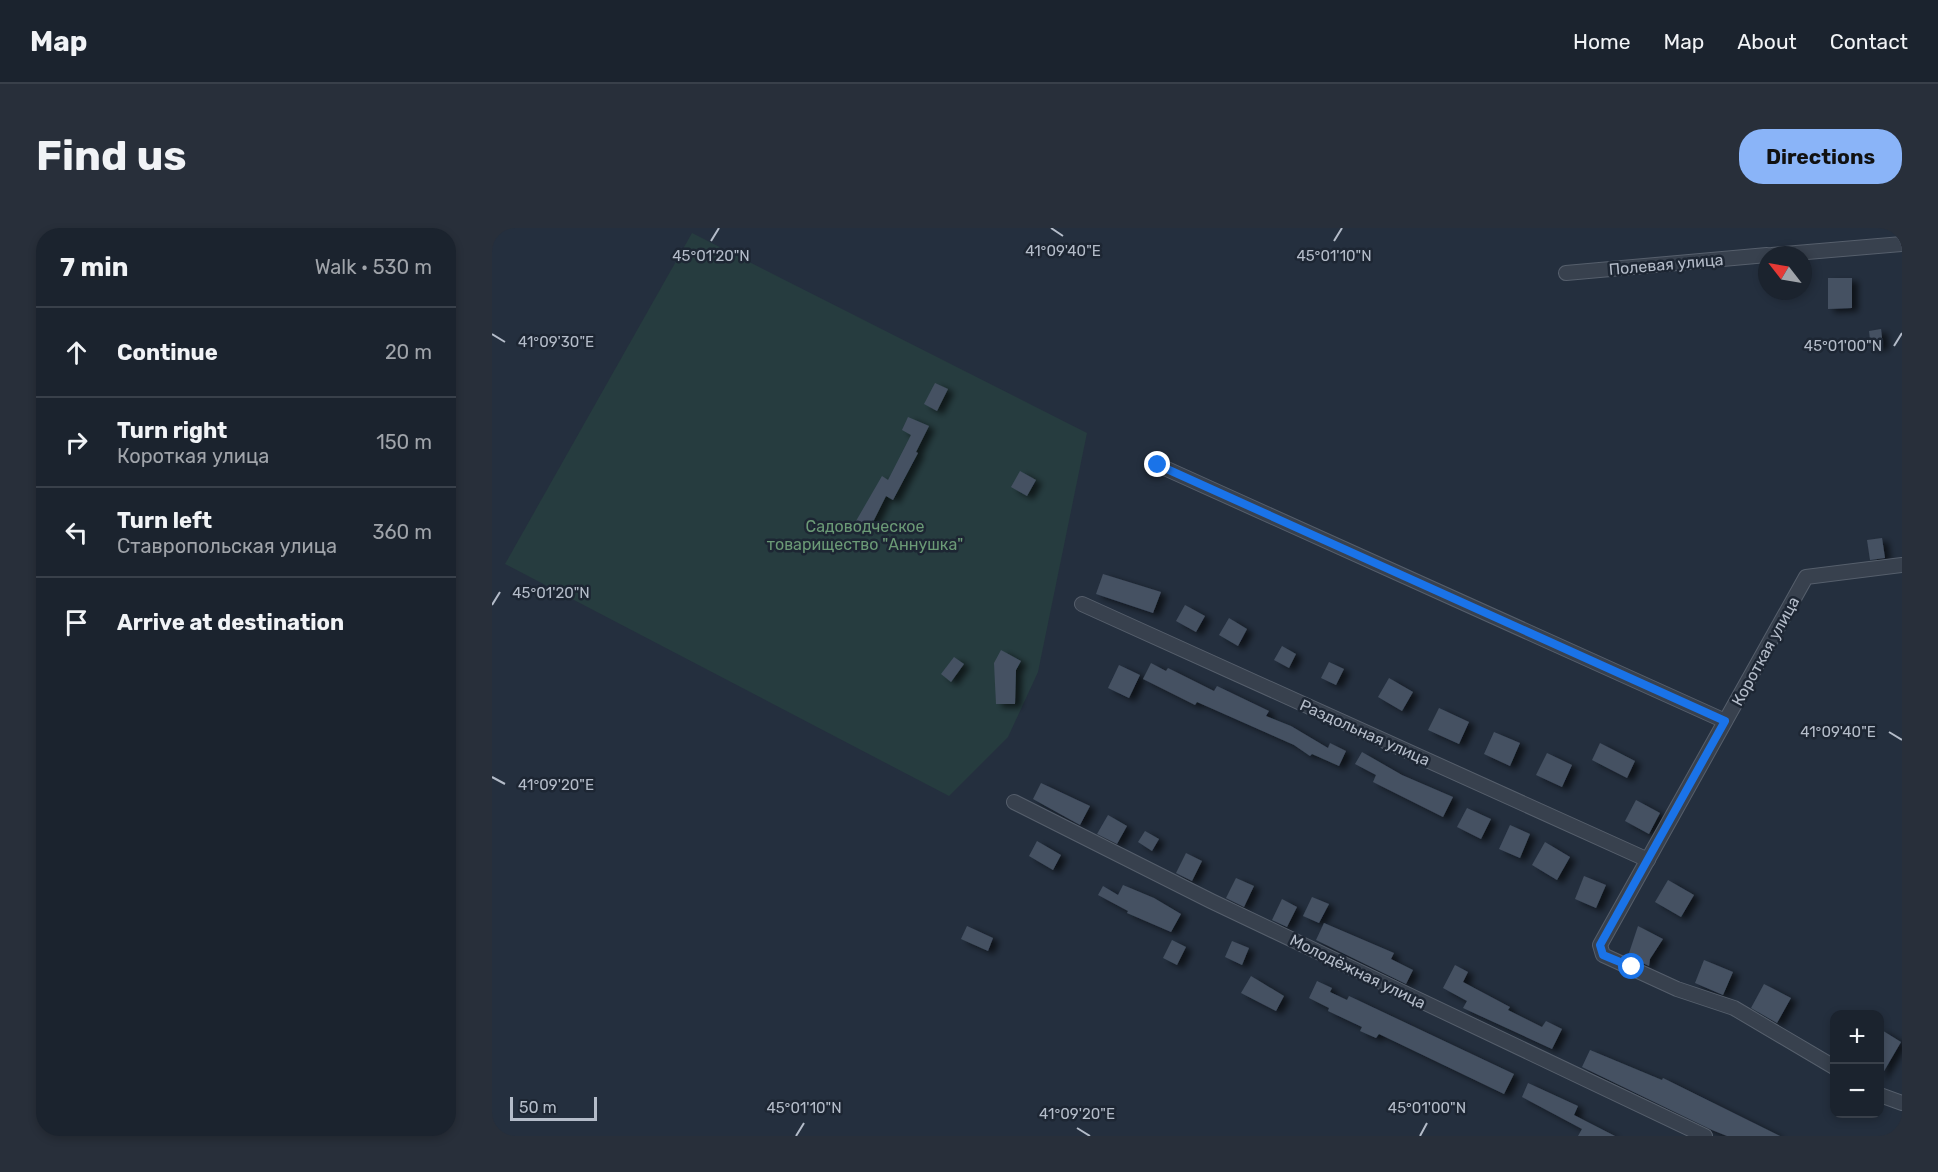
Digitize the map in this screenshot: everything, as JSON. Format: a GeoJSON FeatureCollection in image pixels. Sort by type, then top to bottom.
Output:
{"type":"FeatureCollection","features":[{"type":"Feature","properties":{"kind":"street"},"geometry":{"type":"LineString","coordinates":[[1812,252],[1902,244]]}},
{"type":"Feature","properties":{"kind":"street","name":"Полевая улица"},"geometry":{"type":"LineString","coordinates":[[1566,273],[1758,256]]}},
{"type":"Feature","properties":{"kind":"street"},"geometry":{"type":"LineString","coordinates":[[1158,465],[1725,721]]}},
{"type":"Feature","properties":{"kind":"street","name":"Короткая улица"},"geometry":{"type":"LineString","coordinates":[[1830,1065],[1734,1008],[1677,989],[1603,955],[1600,945],[1806,577],[1902,565]]}},
{"type":"Feature","properties":{"kind":"street","name":"Раздольная улица"},"geometry":{"type":"LineString","coordinates":[[1082,604],[1648,860]]}},
{"type":"Feature","properties":{"kind":"street","name":"Молодёжная улица"},"geometry":{"type":"LineString","coordinates":[[1014,802],[1211,901],[1705,1136]]}},
{"type":"Feature","properties":{"kind":"street"},"geometry":{"type":"LineString","coordinates":[[1884,1096],[1902,1103]]}},
{"type":"Feature","properties":{"kind":"green space","name":"Садоводческое товарищество \"Аннушка\""},"geometry":{"type":"Polygon","coordinates":[[[692,233],[1087,433],[1038,672],[1008,737],[949,796],[505,564],[692,233]]]}},
{"type":"Feature","properties":{"kind":"building"},"geometry":{"type":"Polygon","coordinates":[[[1828,278],[1852,278],[1852,308],[1828,309],[1828,278]]]}},
{"type":"Feature","properties":{"kind":"building"},"geometry":{"type":"Polygon","coordinates":[[[1881,329],[1883,346],[1871,348],[1869,331],[1881,329]]]}},
{"type":"Feature","properties":{"kind":"building"},"geometry":{"type":"Polygon","coordinates":[[[935,383],[948,389],[937,411],[924,404],[935,383]]]}},
{"type":"Feature","properties":{"kind":"building"},"geometry":{"type":"Polygon","coordinates":[[[908,417],[929,426],[916,452],[918,453],[893,500],[886,496],[870,528],[856,521],[882,476],[888,480],[911,435],[902,430],[908,417]]]}},
{"type":"Feature","properties":{"kind":"building"},"geometry":{"type":"Polygon","coordinates":[[[1020,471],[1036,480],[1027,496],[1011,487],[1020,471]]]}},
{"type":"Feature","properties":{"kind":"building"},"geometry":{"type":"Polygon","coordinates":[[[1882,538],[1885,558],[1870,560],[1867,540],[1882,538]]]}},
{"type":"Feature","properties":{"kind":"building"},"geometry":{"type":"Polygon","coordinates":[[[1103,574],[1161,592],[1153,613],[1096,594],[1103,574]]]}},
{"type":"Feature","properties":{"kind":"building"},"geometry":{"type":"Polygon","coordinates":[[[1185,605],[1205,616],[1196,632],[1176,621],[1185,605]]]}},
{"type":"Feature","properties":{"kind":"building"},"geometry":{"type":"Polygon","coordinates":[[[1229,618],[1247,629],[1238,646],[1219,635],[1229,618]]]}},
{"type":"Feature","properties":{"kind":"building"},"geometry":{"type":"Polygon","coordinates":[[[1282,646],[1296,654],[1289,668],[1274,660],[1282,646]]]}},
{"type":"Feature","properties":{"kind":"building"},"geometry":{"type":"Polygon","coordinates":[[[1001,650],[1021,661],[1016,670],[1015,704],[996,704],[994,663],[1001,650]]]}},
{"type":"Feature","properties":{"kind":"building"},"geometry":{"type":"Polygon","coordinates":[[[954,657],[964,664],[951,682],[941,674],[954,657]]]}},
{"type":"Feature","properties":{"kind":"building"},"geometry":{"type":"Polygon","coordinates":[[[1329,662],[1344,669],[1336,685],[1321,678],[1329,662]]]}},
{"type":"Feature","properties":{"kind":"building"},"geometry":{"type":"Polygon","coordinates":[[[1151,663],[1166,671],[1168,668],[1214,691],[1217,686],[1269,711],[1266,716],[1291,726],[1328,748],[1330,743],[1346,751],[1339,766],[1312,754],[1310,756],[1294,745],[1197,702],[1195,705],[1143,679],[1151,663]]]}},
{"type":"Feature","properties":{"kind":"building"},"geometry":{"type":"Polygon","coordinates":[[[1119,665],[1140,675],[1129,698],[1108,688],[1119,665]]]}},
{"type":"Feature","properties":{"kind":"building"},"geometry":{"type":"Polygon","coordinates":[[[1389,678],[1413,692],[1402,711],[1378,697],[1389,678]]]}},
{"type":"Feature","properties":{"kind":"building"},"geometry":{"type":"Polygon","coordinates":[[[1439,708],[1469,722],[1459,744],[1428,730],[1439,708]]]}},
{"type":"Feature","properties":{"kind":"building"},"geometry":{"type":"Polygon","coordinates":[[[1494,732],[1520,743],[1510,766],[1484,754],[1494,732]]]}},
{"type":"Feature","properties":{"kind":"building"},"geometry":{"type":"Polygon","coordinates":[[[1600,743],[1635,761],[1627,778],[1592,760],[1600,743]]]}},
{"type":"Feature","properties":{"kind":"building"},"geometry":{"type":"Polygon","coordinates":[[[1362,752],[1402,775],[1453,797],[1443,817],[1373,782],[1376,775],[1355,764],[1362,752]]]}},
{"type":"Feature","properties":{"kind":"building"},"geometry":{"type":"Polygon","coordinates":[[[1547,753],[1572,765],[1562,787],[1536,775],[1547,753]]]}},
{"type":"Feature","properties":{"kind":"building"},"geometry":{"type":"Polygon","coordinates":[[[1041,783],[1090,806],[1080,825],[1033,799],[1041,783]]]}},
{"type":"Feature","properties":{"kind":"building"},"geometry":{"type":"Polygon","coordinates":[[[1636,800],[1660,813],[1649,834],[1625,821],[1636,800]]]}},
{"type":"Feature","properties":{"kind":"building"},"geometry":{"type":"Polygon","coordinates":[[[1467,808],[1491,819],[1481,839],[1457,827],[1467,808]]]}},
{"type":"Feature","properties":{"kind":"building"},"geometry":{"type":"Polygon","coordinates":[[[1108,815],[1127,826],[1117,844],[1097,834],[1108,815]]]}},
{"type":"Feature","properties":{"kind":"building"},"geometry":{"type":"Polygon","coordinates":[[[1510,825],[1530,834],[1520,858],[1499,849],[1510,825]]]}},
{"type":"Feature","properties":{"kind":"building"},"geometry":{"type":"Polygon","coordinates":[[[1145,831],[1159,839],[1152,851],[1138,842],[1145,831]]]}},
{"type":"Feature","properties":{"kind":"building"},"geometry":{"type":"Polygon","coordinates":[[[1037,841],[1061,855],[1053,870],[1029,856],[1037,841]]]}},
{"type":"Feature","properties":{"kind":"building"},"geometry":{"type":"Polygon","coordinates":[[[1545,842],[1570,857],[1557,880],[1532,865],[1545,842]]]}},
{"type":"Feature","properties":{"kind":"building"},"geometry":{"type":"Polygon","coordinates":[[[1186,853],[1202,861],[1192,881],[1176,873],[1186,853]]]}},
{"type":"Feature","properties":{"kind":"building"},"geometry":{"type":"Polygon","coordinates":[[[1584,876],[1606,885],[1596,908],[1575,899],[1584,876]]]}},
{"type":"Feature","properties":{"kind":"building"},"geometry":{"type":"Polygon","coordinates":[[[1236,878],[1254,886],[1244,907],[1226,898],[1236,878]]]}},
{"type":"Feature","properties":{"kind":"building"},"geometry":{"type":"Polygon","coordinates":[[[1668,880],[1694,895],[1681,917],[1655,902],[1668,880]]]}},
{"type":"Feature","properties":{"kind":"building"},"geometry":{"type":"Polygon","coordinates":[[[1123,885],[1154,898],[1181,914],[1171,932],[1127,913],[1128,911],[1098,895],[1103,886],[1118,895],[1123,885]]]}},
{"type":"Feature","properties":{"kind":"building"},"geometry":{"type":"Polygon","coordinates":[[[1312,897],[1329,904],[1319,923],[1303,916],[1312,897]]]}},
{"type":"Feature","properties":{"kind":"building"},"geometry":{"type":"Polygon","coordinates":[[[1282,899],[1297,907],[1287,927],[1272,920],[1282,899]]]}},
{"type":"Feature","properties":{"kind":"building"},"geometry":{"type":"Polygon","coordinates":[[[1324,923],[1394,953],[1391,959],[1413,970],[1406,984],[1316,940],[1324,923]]]}},
{"type":"Feature","properties":{"kind":"building"},"geometry":{"type":"Polygon","coordinates":[[[967,926],[993,938],[988,951],[961,939],[967,926]]]}},
{"type":"Feature","properties":{"kind":"building"},"geometry":{"type":"Polygon","coordinates":[[[1638,926],[1663,939],[1650,959],[1649,966],[1628,956],[1638,926]]]}},
{"type":"Feature","properties":{"kind":"building"},"geometry":{"type":"Polygon","coordinates":[[[1172,940],[1186,947],[1177,965],[1163,958],[1172,940]]]}},
{"type":"Feature","properties":{"kind":"building"},"geometry":{"type":"Polygon","coordinates":[[[1232,941],[1249,948],[1242,965],[1225,957],[1232,941]]]}},
{"type":"Feature","properties":{"kind":"building"},"geometry":{"type":"Polygon","coordinates":[[[1704,960],[1733,972],[1723,995],[1695,983],[1704,960]]]}},
{"type":"Feature","properties":{"kind":"building"},"geometry":{"type":"Polygon","coordinates":[[[1455,965],[1468,972],[1463,982],[1510,1007],[1508,1010],[1542,1027],[1546,1021],[1562,1029],[1552,1049],[1463,1008],[1467,1001],[1443,988],[1455,965]]]}},
{"type":"Feature","properties":{"kind":"building"},"geometry":{"type":"Polygon","coordinates":[[[1251,976],[1284,996],[1276,1011],[1241,993],[1251,976]]]}},
{"type":"Feature","properties":{"kind":"building"},"geometry":{"type":"Polygon","coordinates":[[[1317,981],[1332,988],[1330,992],[1347,1000],[1349,996],[1514,1074],[1504,1094],[1379,1034],[1376,1038],[1360,1031],[1362,1027],[1328,1011],[1329,1008],[1309,998],[1317,981]]]}},
{"type":"Feature","properties":{"kind":"building"},"geometry":{"type":"Polygon","coordinates":[[[1764,984],[1791,998],[1777,1023],[1751,1008],[1764,984]]]}},
{"type":"Feature","properties":{"kind":"building"},"geometry":{"type":"Polygon","coordinates":[[[1884,1031],[1901,1042],[1884,1071],[1884,1031]]]}},
{"type":"Feature","properties":{"kind":"building"},"geometry":{"type":"Polygon","coordinates":[[[1590,1050],[1662,1080],[1663,1078],[1780,1136],[1727,1136],[1712,1130],[1582,1067],[1590,1050]]]}},
{"type":"Feature","properties":{"kind":"building"},"geometry":{"type":"Polygon","coordinates":[[[1528,1083],[1578,1106],[1574,1115],[1615,1136],[1578,1136],[1582,1129],[1522,1097],[1528,1083]]]}},
{"type":"Feature","properties":{"kind":"route"},"geometry":{"type":"LineString","coordinates":[[1158,465],[1725,721],[1600,945],[1603,955],[1632,967]]}}]}
